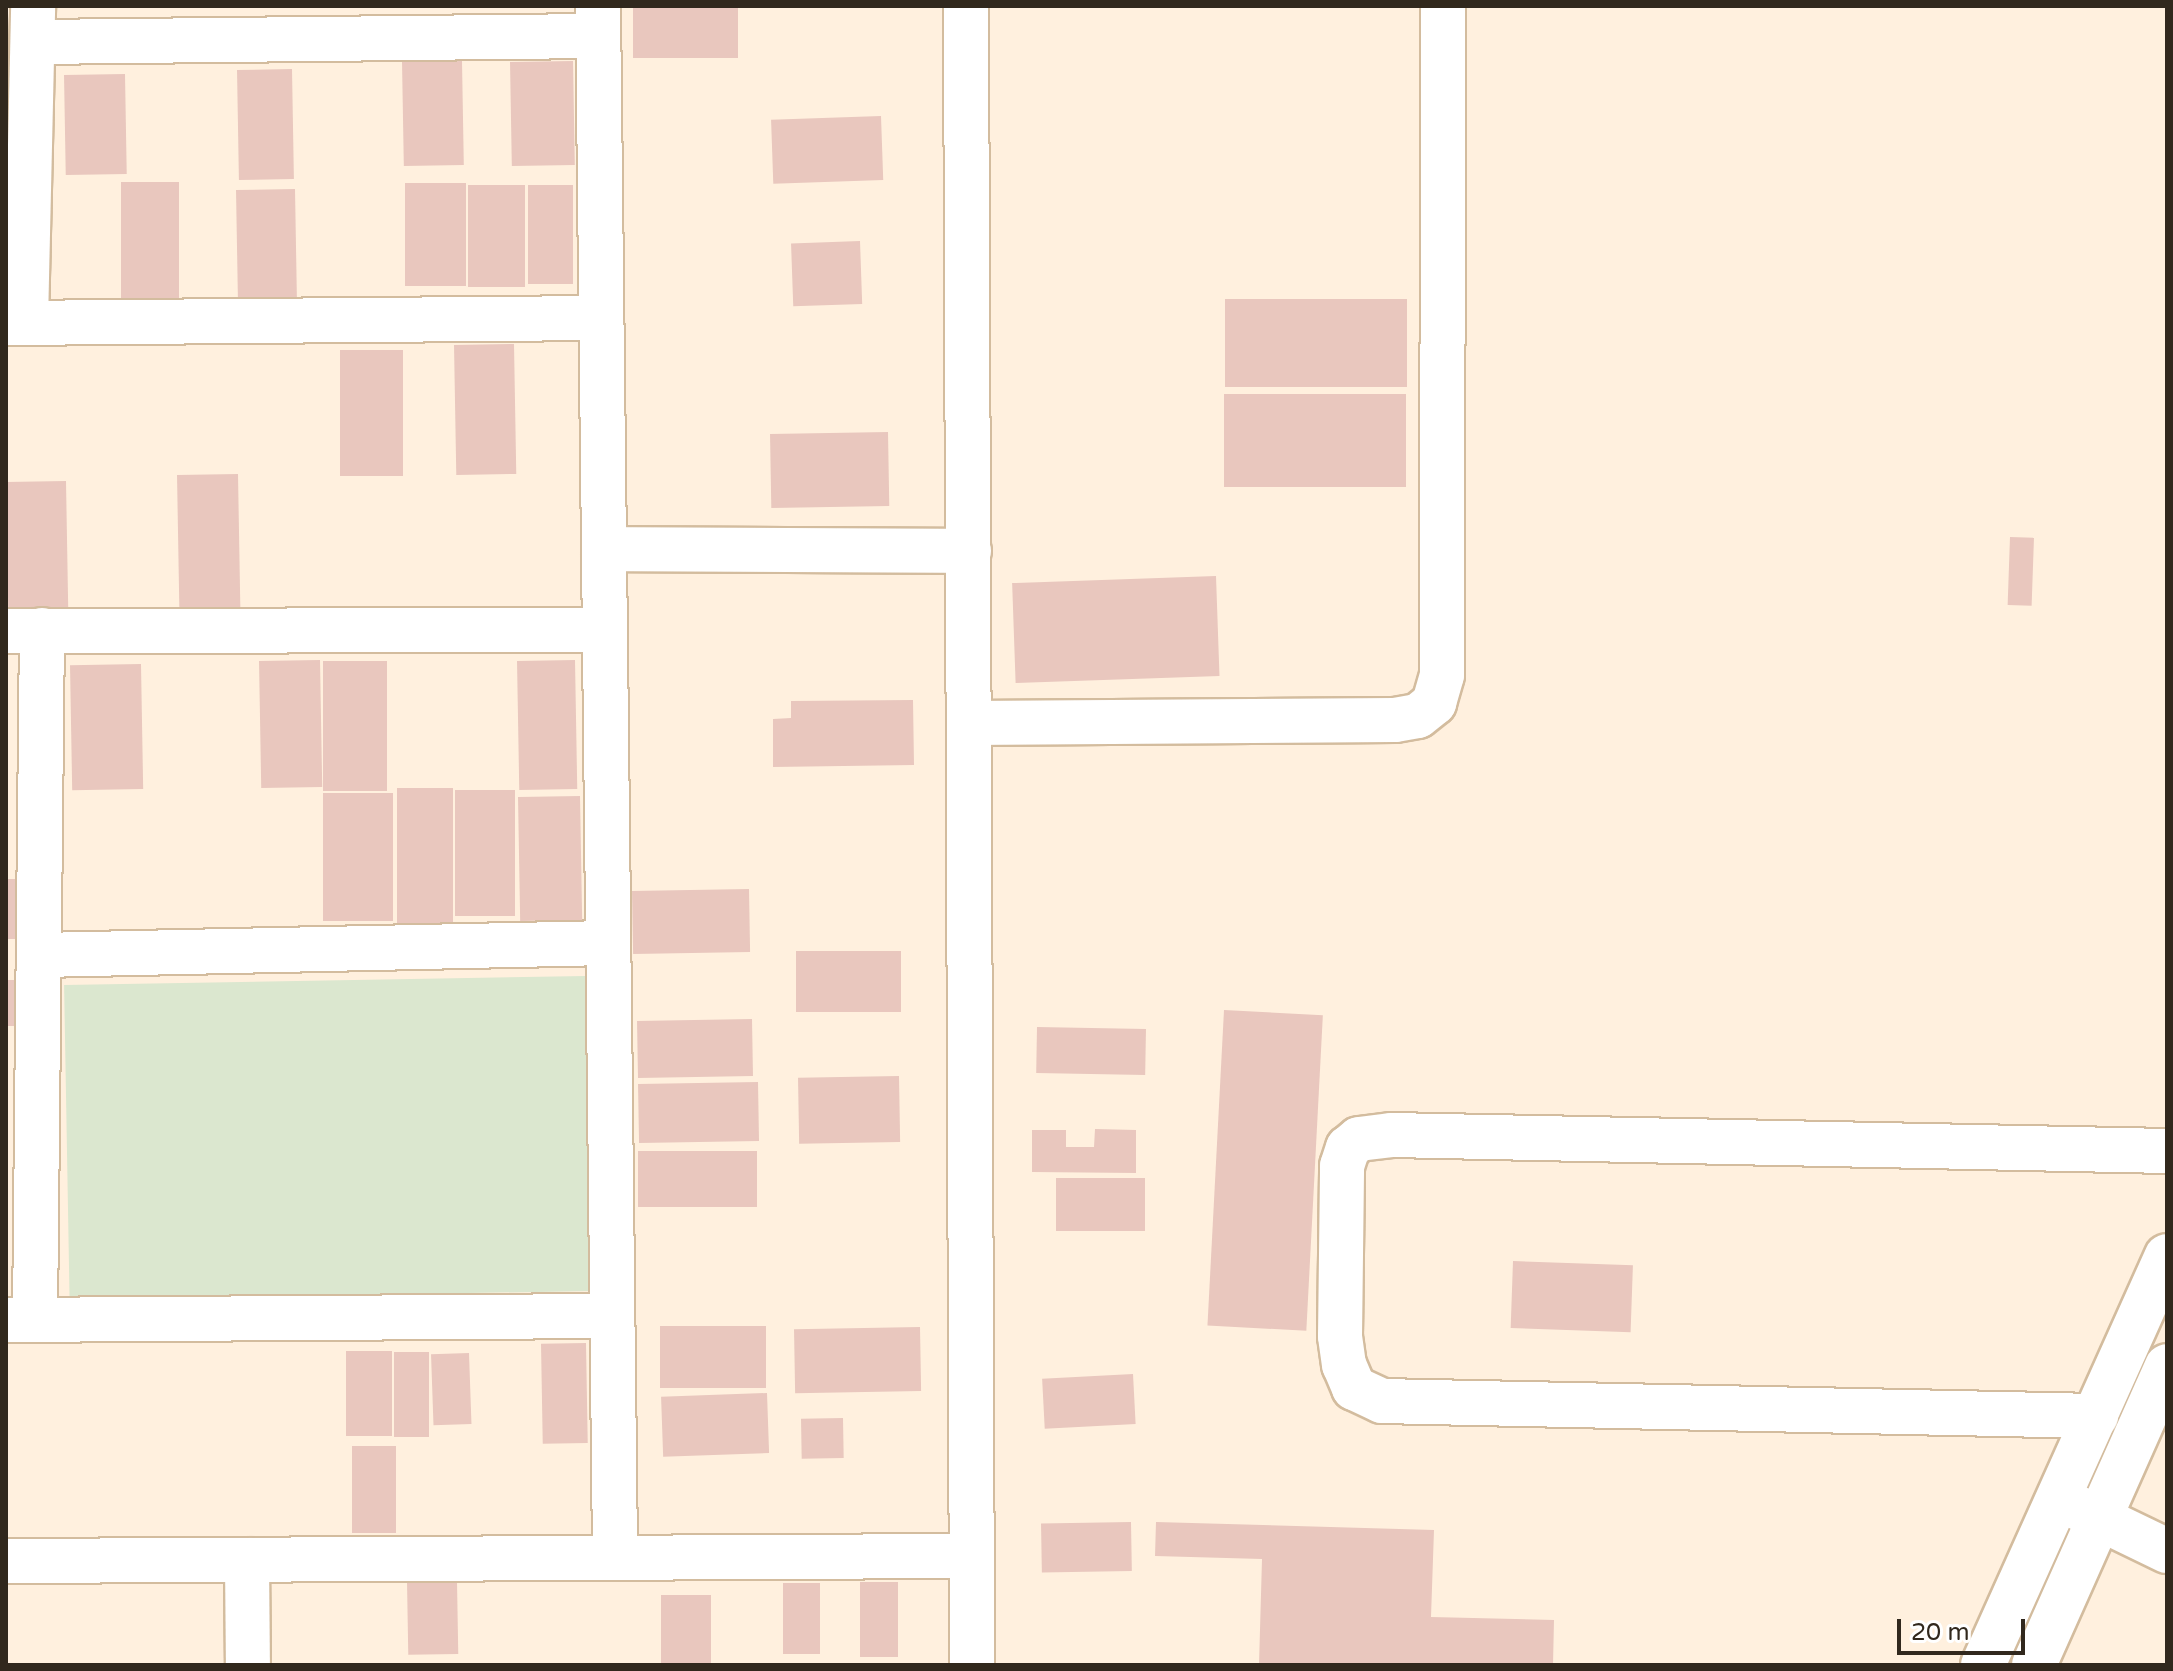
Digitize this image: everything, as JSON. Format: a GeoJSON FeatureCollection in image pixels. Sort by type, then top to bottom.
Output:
{"type":"FeatureCollection","features":[{"type":"Feature","properties":{"kind":"street"},"geometry":{"type":"LineString","coordinates":[[966,6],[972,1665]]}},
{"type":"Feature","properties":{"kind":"street"},"geometry":{"type":"LineString","coordinates":[[969,723],[1395,720],[1418,716],[1434,703],[1442,675],[1443,6]]}},
{"type":"Feature","properties":{"kind":"street"},"geometry":{"type":"LineString","coordinates":[[601,318],[16,322],[33,24],[598,21],[615,1558]]}},
{"type":"Feature","properties":{"kind":"street"},"geometry":{"type":"LineString","coordinates":[[604,549],[969,551]]}},
{"type":"Feature","properties":{"kind":"street"},"geometry":{"type":"LineString","coordinates":[[605,630],[24,630],[40,955],[20,1319],[612,1316]]}},
{"type":"Feature","properties":{"kind":"street"},"geometry":{"type":"LineString","coordinates":[[40,955],[608,943]]}},
{"type":"Feature","properties":{"kind":"street"},"geometry":{"type":"LineString","coordinates":[[2096,1416],[1382,1401],[1354,1388],[1344,1365],[1340,1336],[1342,1166],[1348,1148],[1359,1139],[1391,1135],[2167,1151]]}},
{"type":"Feature","properties":{"kind":"street"},"geometry":{"type":"LineString","coordinates":[[1983,1665],[2167,1256]]}},
{"type":"Feature","properties":{"kind":"street"},"geometry":{"type":"LineString","coordinates":[[2034,1665],[2167,1366]]}},
{"type":"Feature","properties":{"kind":"street"},"geometry":{"type":"LineString","coordinates":[[2058,1499],[2167,1551]]}},
{"type":"Feature","properties":{"kind":"street"},"geometry":{"type":"LineString","coordinates":[[6,1561],[972,1556]]}},
{"type":"Feature","properties":{"kind":"street"},"geometry":{"type":"LineString","coordinates":[[247,1560],[248,1665]]}},
{"type":"Feature","properties":{"kind":"green space"},"geometry":{"type":"Polygon","coordinates":[[[586,976],[591,1291],[70,1300],[64,985],[586,976]]]}},
{"type":"Feature","properties":{"kind":"building"},"geometry":{"type":"Polygon","coordinates":[[[633,6],[738,6],[738,58],[633,58],[633,6]]]}},
{"type":"Feature","properties":{"kind":"building"},"geometry":{"type":"Polygon","coordinates":[[[462,61],[464,165],[404,166],[402,62],[462,61]]]}},
{"type":"Feature","properties":{"kind":"building"},"geometry":{"type":"Polygon","coordinates":[[[573,61],[575,165],[512,166],[510,62],[573,61]]]}},
{"type":"Feature","properties":{"kind":"building"},"geometry":{"type":"Polygon","coordinates":[[[292,69],[294,179],[239,180],[237,70],[292,69]]]}},
{"type":"Feature","properties":{"kind":"building"},"geometry":{"type":"Polygon","coordinates":[[[125,74],[127,174],[66,175],[64,75],[125,74]]]}},
{"type":"Feature","properties":{"kind":"building"},"geometry":{"type":"Polygon","coordinates":[[[881,116],[883,180],[773,184],[771,120],[881,116]]]}},
{"type":"Feature","properties":{"kind":"building"},"geometry":{"type":"Polygon","coordinates":[[[121,182],[179,182],[179,300],[121,300],[121,182]]]}},
{"type":"Feature","properties":{"kind":"building"},"geometry":{"type":"Polygon","coordinates":[[[405,183],[466,183],[466,286],[405,286],[405,183]]]}},
{"type":"Feature","properties":{"kind":"building"},"geometry":{"type":"Polygon","coordinates":[[[468,185],[525,185],[525,287],[468,287],[468,185]]]}},
{"type":"Feature","properties":{"kind":"building"},"geometry":{"type":"Polygon","coordinates":[[[528,185],[573,185],[573,284],[528,284],[528,185]]]}},
{"type":"Feature","properties":{"kind":"building"},"geometry":{"type":"Polygon","coordinates":[[[295,189],[297,300],[238,301],[236,190],[295,189]]]}},
{"type":"Feature","properties":{"kind":"building"},"geometry":{"type":"Polygon","coordinates":[[[860,241],[862,304],[793,306],[791,243],[860,241]]]}},
{"type":"Feature","properties":{"kind":"building"},"geometry":{"type":"Polygon","coordinates":[[[1225,299],[1407,299],[1407,387],[1225,387],[1225,299]]]}},
{"type":"Feature","properties":{"kind":"building"},"geometry":{"type":"Polygon","coordinates":[[[514,344],[516,474],[456,475],[454,345],[514,344]]]}},
{"type":"Feature","properties":{"kind":"building"},"geometry":{"type":"Polygon","coordinates":[[[340,350],[403,350],[403,476],[340,476],[340,350]]]}},
{"type":"Feature","properties":{"kind":"building"},"geometry":{"type":"Polygon","coordinates":[[[1224,394],[1406,394],[1406,487],[1224,487],[1224,394]]]}},
{"type":"Feature","properties":{"kind":"building"},"geometry":{"type":"Polygon","coordinates":[[[888,432],[889,506],[771,508],[770,434],[888,432]]]}},
{"type":"Feature","properties":{"kind":"building"},"geometry":{"type":"Polygon","coordinates":[[[238,474],[241,619],[180,620],[177,475],[238,474]]]}},
{"type":"Feature","properties":{"kind":"building"},"geometry":{"type":"Polygon","coordinates":[[[66,481],[68,609],[8,610],[6,482],[66,481]]]}},
{"type":"Feature","properties":{"kind":"building"},"geometry":{"type":"Polygon","coordinates":[[[2010,537],[2034,538],[2032,606],[2008,605],[2010,537]]]}},
{"type":"Feature","properties":{"kind":"building"},"geometry":{"type":"Polygon","coordinates":[[[1216,576],[1219,676],[1016,683],[1012,583],[1216,576]]]}},
{"type":"Feature","properties":{"kind":"building"},"geometry":{"type":"Polygon","coordinates":[[[320,660],[322,787],[261,788],[259,661],[320,660]]]}},
{"type":"Feature","properties":{"kind":"building"},"geometry":{"type":"Polygon","coordinates":[[[575,660],[577,789],[519,790],[517,661],[575,660]]]}},
{"type":"Feature","properties":{"kind":"building"},"geometry":{"type":"Polygon","coordinates":[[[323,661],[387,661],[387,791],[323,791],[323,661]]]}},
{"type":"Feature","properties":{"kind":"building"},"geometry":{"type":"Polygon","coordinates":[[[141,664],[143,789],[72,790],[70,665],[141,664]]]}},
{"type":"Feature","properties":{"kind":"building"},"geometry":{"type":"Polygon","coordinates":[[[913,700],[914,765],[773,767],[773,719],[791,718],[791,701],[913,700]]]}},
{"type":"Feature","properties":{"kind":"building"},"geometry":{"type":"Polygon","coordinates":[[[397,788],[453,788],[453,924],[397,924],[397,788]]]}},
{"type":"Feature","properties":{"kind":"building"},"geometry":{"type":"Polygon","coordinates":[[[455,790],[515,790],[515,916],[455,916],[455,790]]]}},
{"type":"Feature","properties":{"kind":"building"},"geometry":{"type":"Polygon","coordinates":[[[323,793],[393,793],[393,921],[323,921],[323,793]]]}},
{"type":"Feature","properties":{"kind":"building"},"geometry":{"type":"Polygon","coordinates":[[[580,796],[582,920],[520,921],[518,797],[580,796]]]}},
{"type":"Feature","properties":{"kind":"building"},"geometry":{"type":"Polygon","coordinates":[[[6,879],[15,879],[15,939],[6,939],[6,879]]]}},
{"type":"Feature","properties":{"kind":"building"},"geometry":{"type":"Polygon","coordinates":[[[749,889],[750,952],[633,954],[632,891],[749,889]]]}},
{"type":"Feature","properties":{"kind":"building"},"geometry":{"type":"Polygon","coordinates":[[[796,951],[901,951],[901,1012],[796,1012],[796,951]]]}},
{"type":"Feature","properties":{"kind":"building"},"geometry":{"type":"Polygon","coordinates":[[[6,980],[15,980],[15,1026],[6,1026],[6,980]]]}},
{"type":"Feature","properties":{"kind":"building"},"geometry":{"type":"Polygon","coordinates":[[[1224,1010],[1323,1015],[1306,1331],[1207,1326],[1224,1010]]]}},
{"type":"Feature","properties":{"kind":"building"},"geometry":{"type":"Polygon","coordinates":[[[752,1019],[753,1076],[638,1078],[637,1021],[752,1019]]]}},
{"type":"Feature","properties":{"kind":"building"},"geometry":{"type":"Polygon","coordinates":[[[1037,1027],[1146,1029],[1145,1075],[1036,1073],[1037,1027]]]}},
{"type":"Feature","properties":{"kind":"building"},"geometry":{"type":"Polygon","coordinates":[[[899,1076],[900,1142],[799,1144],[798,1078],[899,1076]]]}},
{"type":"Feature","properties":{"kind":"building"},"geometry":{"type":"Polygon","coordinates":[[[758,1082],[759,1141],[639,1143],[638,1084],[758,1082]]]}},
{"type":"Feature","properties":{"kind":"building"},"geometry":{"type":"Polygon","coordinates":[[[1095,1129],[1136,1130],[1136,1173],[1032,1172],[1032,1130],[1066,1130],[1066,1147],[1094,1147],[1095,1129]]]}},
{"type":"Feature","properties":{"kind":"building"},"geometry":{"type":"Polygon","coordinates":[[[638,1151],[757,1151],[757,1207],[638,1207],[638,1151]]]}},
{"type":"Feature","properties":{"kind":"building"},"geometry":{"type":"Polygon","coordinates":[[[1056,1178],[1145,1178],[1145,1231],[1056,1231],[1056,1178]]]}},
{"type":"Feature","properties":{"kind":"building"},"geometry":{"type":"Polygon","coordinates":[[[1513,1261],[1633,1265],[1631,1332],[1511,1328],[1513,1261]]]}},
{"type":"Feature","properties":{"kind":"building"},"geometry":{"type":"Polygon","coordinates":[[[660,1326],[766,1326],[766,1388],[660,1388],[660,1326]]]}},
{"type":"Feature","properties":{"kind":"building"},"geometry":{"type":"Polygon","coordinates":[[[920,1327],[921,1391],[795,1393],[794,1329],[920,1327]]]}},
{"type":"Feature","properties":{"kind":"building"},"geometry":{"type":"Polygon","coordinates":[[[586,1343],[588,1443],[543,1444],[541,1344],[586,1343]]]}},
{"type":"Feature","properties":{"kind":"building"},"geometry":{"type":"Polygon","coordinates":[[[346,1351],[392,1351],[392,1436],[346,1436],[346,1351]]]}},
{"type":"Feature","properties":{"kind":"building"},"geometry":{"type":"Polygon","coordinates":[[[394,1352],[429,1352],[429,1437],[394,1437],[394,1352]]]}},
{"type":"Feature","properties":{"kind":"building"},"geometry":{"type":"Polygon","coordinates":[[[469,1353],[471,1424],[434,1425],[431,1354],[469,1353]]]}},
{"type":"Feature","properties":{"kind":"building"},"geometry":{"type":"Polygon","coordinates":[[[1133,1374],[1136,1424],[1045,1429],[1042,1379],[1133,1374]]]}},
{"type":"Feature","properties":{"kind":"building"},"geometry":{"type":"Polygon","coordinates":[[[767,1393],[769,1453],[663,1457],[661,1397],[767,1393]]]}},
{"type":"Feature","properties":{"kind":"building"},"geometry":{"type":"Polygon","coordinates":[[[843,1418],[844,1458],[802,1459],[801,1419],[843,1418]]]}},
{"type":"Feature","properties":{"kind":"building"},"geometry":{"type":"Polygon","coordinates":[[[352,1446],[396,1446],[396,1533],[352,1533],[352,1446]]]}},
{"type":"Feature","properties":{"kind":"building"},"geometry":{"type":"Polygon","coordinates":[[[1131,1522],[1132,1571],[1042,1573],[1041,1524],[1131,1522]]]}},
{"type":"Feature","properties":{"kind":"building"},"geometry":{"type":"Polygon","coordinates":[[[1156,1522],[1434,1530],[1431,1617],[1554,1620],[1553,1665],[1259,1665],[1262,1559],[1155,1556],[1156,1522]]]}},
{"type":"Feature","properties":{"kind":"building"},"geometry":{"type":"Polygon","coordinates":[[[457,1581],[458,1654],[408,1655],[407,1582],[457,1581]]]}},
{"type":"Feature","properties":{"kind":"building"},"geometry":{"type":"Polygon","coordinates":[[[860,1582],[898,1582],[898,1657],[860,1657],[860,1582]]]}},
{"type":"Feature","properties":{"kind":"building"},"geometry":{"type":"Polygon","coordinates":[[[783,1583],[820,1583],[820,1654],[783,1654],[783,1583]]]}},
{"type":"Feature","properties":{"kind":"building"},"geometry":{"type":"Polygon","coordinates":[[[661,1595],[711,1595],[711,1665],[661,1665],[661,1595]]]}}]}
